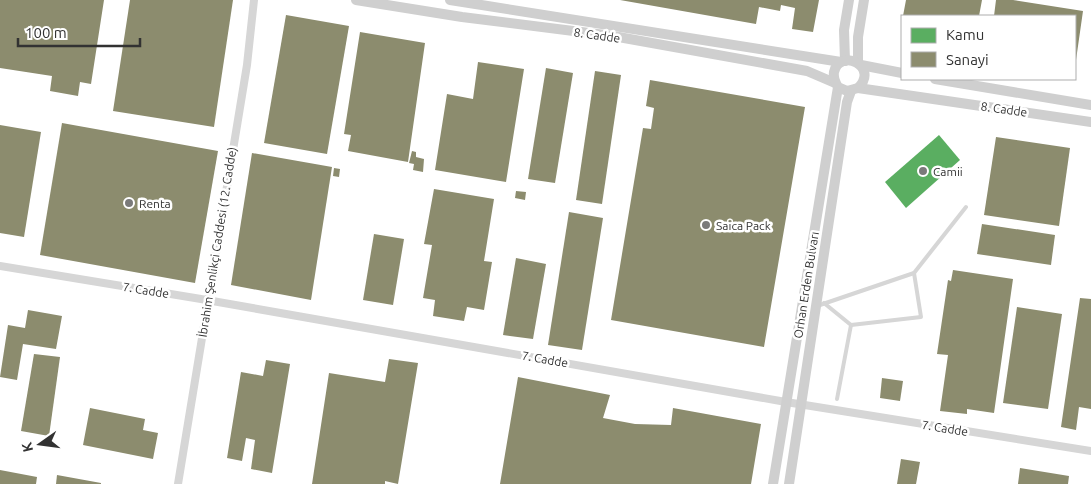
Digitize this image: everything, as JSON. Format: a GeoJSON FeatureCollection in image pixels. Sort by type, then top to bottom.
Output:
{"type":"FeatureCollection","features":[{"type":"Feature","properties":{"kind":"street","name":"İbrahim Şenlikçi Caddesi (12. Cadde)"},"geometry":{"type":"LineString","coordinates":[[178,484],[247,64],[254,0]]}},
{"type":"Feature","properties":{"kind":"street","name":"8. Cadde"},"geometry":{"type":"LineString","coordinates":[[356,0],[462,17],[623,38],[807,71],[837,85]]}},
{"type":"Feature","properties":{"kind":"street","name":"8. Cadde"},"geometry":{"type":"LineString","coordinates":[[450,0],[843,61]]}},
{"type":"Feature","properties":{"kind":"street","name":"Orhan Erden Bulvarı"},"geometry":{"type":"LineString","coordinates":[[773,484],[837,85],[834,74],[835,69],[843,61],[844,30],[849,0]]}},
{"type":"Feature","properties":{"kind":"street","name":"Orhan Erden Bulvarı"},"geometry":{"type":"LineString","coordinates":[[789,484],[801,404],[820,304],[847,102],[864,80],[859,64],[858,37],[864,0]]}},
{"type":"Feature","properties":{"kind":"street"},"geometry":{"type":"LineString","coordinates":[[843,61],[850,60],[859,64],[901,73]]}},
{"type":"Feature","properties":{"kind":"street","name":"8. Cadde"},"geometry":{"type":"LineString","coordinates":[[941,80],[1091,105]]}},
{"type":"Feature","properties":{"kind":"street"},"geometry":{"type":"LineString","coordinates":[[837,85],[842,90],[855,90]]}},
{"type":"Feature","properties":{"kind":"street","name":"8. Cadde"},"geometry":{"type":"LineString","coordinates":[[855,90],[1091,122]]}},
{"type":"Feature","properties":{"kind":"street","name":"7. Cadde"},"geometry":{"type":"LineString","coordinates":[[0,266],[207,300],[786,402],[1091,451]]}},
{"type":"Feature","properties":{"kind":"lane"},"geometry":{"type":"LineString","coordinates":[[820,304],[914,273],[966,207]]}},
{"type":"Feature","properties":{"kind":"lane"},"geometry":{"type":"LineString","coordinates":[[820,304],[850,325],[921,317],[914,273]]}},
{"type":"Feature","properties":{"kind":"lane"},"geometry":{"type":"LineString","coordinates":[[837,399],[850,325]]}},
{"type":"Feature","properties":{"kind":"building: Kamu","name":"Camii"},"geometry":{"type":"Polygon","coordinates":[[[939,135],[960,160],[906,208],[885,182],[939,135]]]}},
{"type":"Feature","properties":{"kind":"building: Sanayi"},"geometry":{"type":"Polygon","coordinates":[[[0,0],[104,0],[91,84],[80,82],[78,96],[50,91],[52,76],[0,68],[0,0]]]}},
{"type":"Feature","properties":{"kind":"building: Sanayi"},"geometry":{"type":"Polygon","coordinates":[[[130,0],[233,0],[214,127],[113,111],[130,0]]]}},
{"type":"Feature","properties":{"kind":"building: Sanayi"},"geometry":{"type":"Polygon","coordinates":[[[620,0],[819,0],[813,32],[792,29],[795,8],[781,5],[780,11],[759,7],[756,24],[620,0]]]}},
{"type":"Feature","properties":{"kind":"building: Sanayi"},"geometry":{"type":"Polygon","coordinates":[[[906,0],[982,0],[979,15],[903,15],[906,0]]]}},
{"type":"Feature","properties":{"kind":"building: Sanayi"},"geometry":{"type":"Polygon","coordinates":[[[996,0],[1013,0],[1083,11],[1076,60],[1076,15],[994,15],[996,0]]]}},
{"type":"Feature","properties":{"kind":"building: Sanayi"},"geometry":{"type":"Polygon","coordinates":[[[286,15],[349,26],[327,154],[264,143],[286,15]]]}},
{"type":"Feature","properties":{"kind":"building: Sanayi"},"geometry":{"type":"Polygon","coordinates":[[[360,32],[425,43],[408,162],[348,151],[351,135],[344,134],[360,32]]]}},
{"type":"Feature","properties":{"kind":"building: Sanayi"},"geometry":{"type":"Polygon","coordinates":[[[478,62],[524,69],[506,182],[435,170],[447,94],[473,99],[478,62]]]}},
{"type":"Feature","properties":{"kind":"building: Sanayi"},"geometry":{"type":"Polygon","coordinates":[[[546,68],[573,73],[555,183],[528,179],[546,68]]]}},
{"type":"Feature","properties":{"kind":"building: Sanayi"},"geometry":{"type":"Polygon","coordinates":[[[595,71],[621,75],[602,204],[576,200],[595,71]]]}},
{"type":"Feature","properties":{"kind":"building: Sanayi","name":"Saica Pack"},"geometry":{"type":"Polygon","coordinates":[[[650,80],[805,107],[764,347],[611,320],[643,128],[651,129],[654,108],[646,106],[650,80]]]}},
{"type":"Feature","properties":{"kind":"building: Sanayi","name":"Renta"},"geometry":{"type":"Polygon","coordinates":[[[62,123],[218,151],[195,283],[40,255],[62,123]]]}},
{"type":"Feature","properties":{"kind":"building: Sanayi"},"geometry":{"type":"Polygon","coordinates":[[[0,125],[41,132],[24,237],[0,233],[0,125]]]}},
{"type":"Feature","properties":{"kind":"building: Sanayi"},"geometry":{"type":"Polygon","coordinates":[[[996,137],[1070,148],[1059,226],[984,215],[996,137]]]}},
{"type":"Feature","properties":{"kind":"building: Sanayi"},"geometry":{"type":"Polygon","coordinates":[[[412,151],[416,152],[416,157],[424,159],[423,172],[413,170],[414,164],[409,163],[412,151]]]}},
{"type":"Feature","properties":{"kind":"building: Sanayi"},"geometry":{"type":"Polygon","coordinates":[[[252,153],[332,167],[311,300],[231,285],[252,153]]]}},
{"type":"Feature","properties":{"kind":"building: Sanayi"},"geometry":{"type":"Polygon","coordinates":[[[334,168],[340,169],[339,177],[333,176],[334,168]]]}},
{"type":"Feature","properties":{"kind":"building: Sanayi"},"geometry":{"type":"Polygon","coordinates":[[[434,189],[494,199],[484,261],[492,262],[484,310],[467,307],[464,321],[433,316],[435,300],[423,298],[432,245],[424,244],[434,189]]]}},
{"type":"Feature","properties":{"kind":"building: Sanayi"},"geometry":{"type":"Polygon","coordinates":[[[516,191],[526,192],[525,200],[515,198],[516,191]]]}},
{"type":"Feature","properties":{"kind":"building: Sanayi"},"geometry":{"type":"Polygon","coordinates":[[[569,212],[603,218],[582,350],[548,345],[569,212]]]}},
{"type":"Feature","properties":{"kind":"building: Sanayi"},"geometry":{"type":"Polygon","coordinates":[[[982,224],[1055,235],[1051,265],[977,254],[982,224]]]}},
{"type":"Feature","properties":{"kind":"building: Sanayi"},"geometry":{"type":"Polygon","coordinates":[[[374,234],[404,239],[393,305],[363,300],[374,234]]]}},
{"type":"Feature","properties":{"kind":"building: Sanayi"},"geometry":{"type":"Polygon","coordinates":[[[516,258],[546,264],[533,339],[503,335],[516,258]]]}},
{"type":"Feature","properties":{"kind":"building: Sanayi"},"geometry":{"type":"Polygon","coordinates":[[[953,270],[1013,279],[994,413],[967,409],[967,414],[940,411],[948,355],[937,354],[948,280],[951,281],[953,270]]]}},
{"type":"Feature","properties":{"kind":"building: Sanayi"},"geometry":{"type":"Polygon","coordinates":[[[1080,298],[1091,299],[1091,409],[1079,407],[1076,430],[1061,427],[1080,298]]]}},
{"type":"Feature","properties":{"kind":"building: Sanayi"},"geometry":{"type":"Polygon","coordinates":[[[1017,307],[1062,314],[1048,409],[1003,403],[1017,307]]]}},
{"type":"Feature","properties":{"kind":"building: Sanayi"},"geometry":{"type":"Polygon","coordinates":[[[28,310],[62,316],[56,349],[23,344],[17,380],[0,377],[8,325],[25,328],[28,310]]]}},
{"type":"Feature","properties":{"kind":"building: Sanayi"},"geometry":{"type":"Polygon","coordinates":[[[34,354],[60,357],[49,436],[21,431],[34,354]]]}},
{"type":"Feature","properties":{"kind":"building: Sanayi"},"geometry":{"type":"Polygon","coordinates":[[[389,359],[418,363],[398,484],[385,481],[385,484],[312,484],[329,373],[385,382],[389,359]]]}},
{"type":"Feature","properties":{"kind":"building: Sanayi"},"geometry":{"type":"Polygon","coordinates":[[[266,360],[290,364],[272,473],[251,469],[255,440],[246,438],[242,461],[227,458],[241,372],[263,376],[266,360]]]}},
{"type":"Feature","properties":{"kind":"building: Sanayi"},"geometry":{"type":"Polygon","coordinates":[[[518,377],[610,395],[603,418],[635,424],[671,425],[673,408],[761,424],[751,484],[500,484],[518,377]]]}},
{"type":"Feature","properties":{"kind":"building: Sanayi"},"geometry":{"type":"Polygon","coordinates":[[[882,378],[903,381],[900,401],[880,398],[882,378]]]}},
{"type":"Feature","properties":{"kind":"building: Sanayi"},"geometry":{"type":"Polygon","coordinates":[[[90,408],[145,419],[143,430],[158,433],[153,459],[83,445],[90,408]]]}},
{"type":"Feature","properties":{"kind":"building: Sanayi"},"geometry":{"type":"Polygon","coordinates":[[[901,459],[920,462],[916,484],[897,484],[901,459]]]}},
{"type":"Feature","properties":{"kind":"building: Sanayi"},"geometry":{"type":"Polygon","coordinates":[[[1020,468],[1069,476],[1068,484],[1018,484],[1020,468]]]}},
{"type":"Feature","properties":{"kind":"building: Sanayi"},"geometry":{"type":"Polygon","coordinates":[[[0,470],[37,477],[36,484],[0,484],[0,470]]]}},
{"type":"Feature","properties":{"kind":"building: Sanayi"},"geometry":{"type":"Polygon","coordinates":[[[57,475],[101,483],[101,484],[56,484],[57,475]]]}},
{"type":"Feature","properties":{"kind":"place","name":"Camii"},"geometry":{"type":"Point","coordinates":[923,171]}},
{"type":"Feature","properties":{"kind":"place","name":"Renta"},"geometry":{"type":"Point","coordinates":[129,203]}},
{"type":"Feature","properties":{"kind":"place","name":"Saica Pack"},"geometry":{"type":"Point","coordinates":[706,225]}}]}
